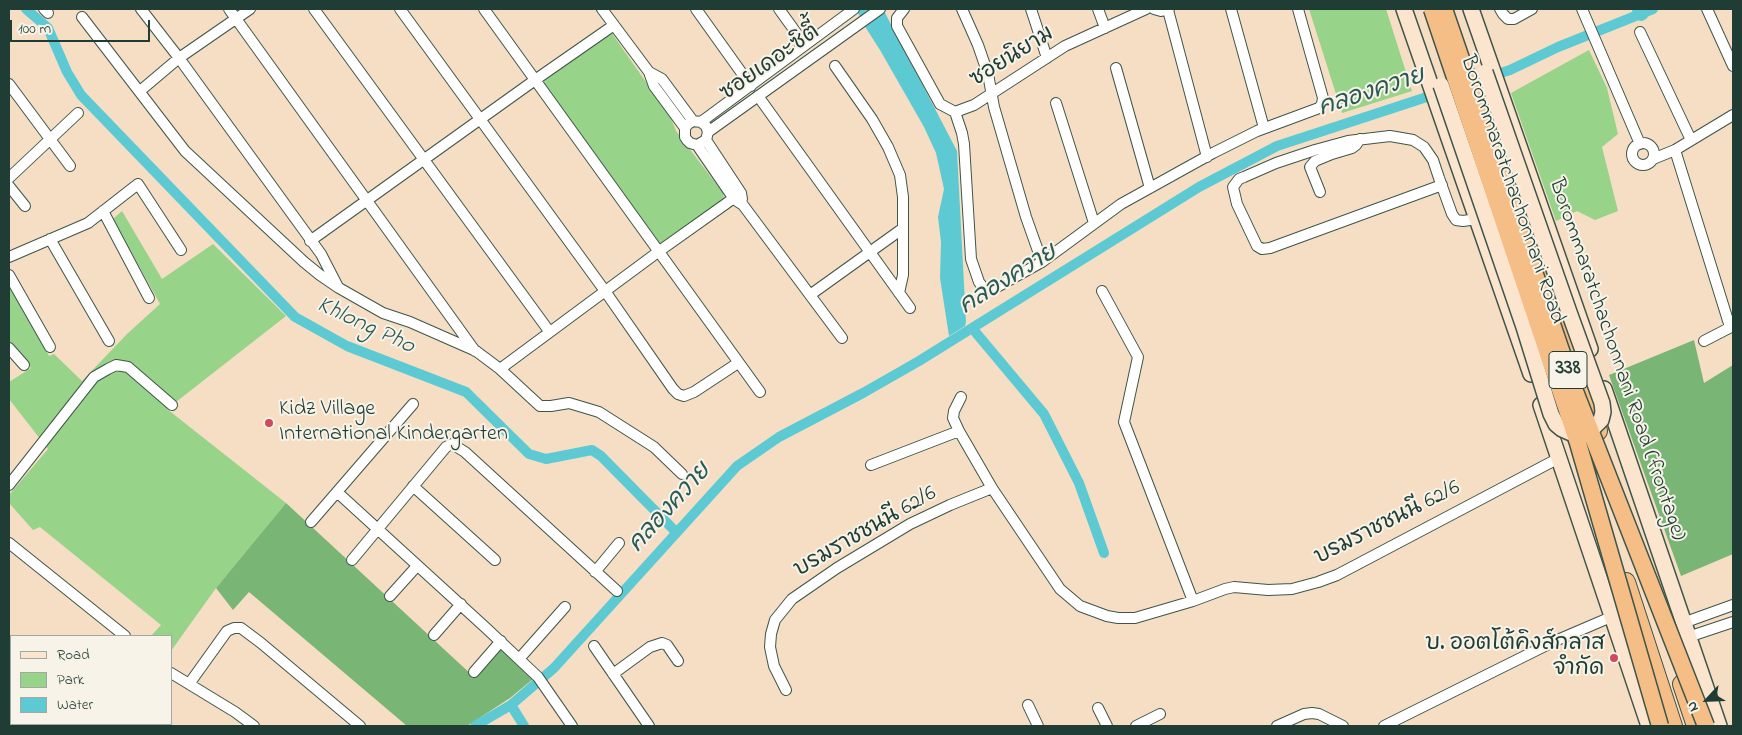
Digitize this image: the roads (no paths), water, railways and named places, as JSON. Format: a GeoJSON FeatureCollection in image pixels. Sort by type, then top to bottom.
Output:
{"type":"FeatureCollection","features":[{"type":"Feature","properties":{"kind":"highway","name":"Borommaratchachonnani Road"},"geometry":{"type":"LineString","coordinates":[[1424,9],[1441,86],[1459,111],[1621,566],[1673,726]]}},
{"type":"Feature","properties":{"kind":"highway","name":"Borommaratchachonnani Road"},"geometry":{"type":"LineString","coordinates":[[1452,9],[1485,72],[1484,103],[1640,552],[1696,726]]}},
{"type":"Feature","properties":{"kind":"main road","name":"338"},"geometry":{"type":"LineString","coordinates":[[1404,9],[1441,86],[1441,116],[1527,362],[1649,726]]}},
{"type":"Feature","properties":{"kind":"main road"},"geometry":{"type":"LineString","coordinates":[[1414,9],[1521,318],[1551,414],[1556,424],[1562,429],[1571,433],[1588,431],[1601,420],[1603,412],[1600,396],[1464,9]]}},
{"type":"Feature","properties":{"kind":"main road","name":"338"},"geometry":{"type":"LineString","coordinates":[[1432,9],[1578,443],[1660,726]]}},
{"type":"Feature","properties":{"kind":"main road","name":"338"},"geometry":{"type":"LineString","coordinates":[[1444,9],[1579,402],[1706,726]]}},
{"type":"Feature","properties":{"kind":"main road","name":"Borommaratchachonnani Road (frontage)"},"geometry":{"type":"LineString","coordinates":[[1471,9],[1485,72],[1503,97],[1719,726]]}},
{"type":"Feature","properties":{"kind":"street"},"geometry":{"type":"LineString","coordinates":[[141,9],[179,58],[321,254],[339,288]]}},
{"type":"Feature","properties":{"kind":"street"},"geometry":{"type":"LineString","coordinates":[[229,9],[476,352]]}},
{"type":"Feature","properties":{"kind":"street"},"geometry":{"type":"LineString","coordinates":[[140,91],[179,58],[250,9]]}},
{"type":"Feature","properties":{"kind":"street"},"geometry":{"type":"LineString","coordinates":[[314,9],[425,159],[549,332]]}},
{"type":"Feature","properties":{"kind":"street"},"geometry":{"type":"LineString","coordinates":[[400,9],[605,291],[673,390],[684,396],[703,388],[738,363]]}},
{"type":"Feature","properties":{"kind":"street"},"geometry":{"type":"LineString","coordinates":[[484,9],[760,392]]}},
{"type":"Feature","properties":{"kind":"street"},"geometry":{"type":"LineString","coordinates":[[602,9],[649,72],[654,86],[685,128],[684,132],[687,140],[690,143],[704,139]]}},
{"type":"Feature","properties":{"kind":"street"},"geometry":{"type":"LineString","coordinates":[[696,9],[751,86]]}},
{"type":"Feature","properties":{"kind":"street"},"geometry":{"type":"LineString","coordinates":[[779,9],[805,45]]}},
{"type":"Feature","properties":{"kind":"street","name":"ซอยเดอะซิตี้"},"geometry":{"type":"LineString","coordinates":[[697,122],[751,86],[854,9]]}},
{"type":"Feature","properties":{"kind":"street","name":"ซอยเดอะซิตี้"},"geometry":{"type":"LineString","coordinates":[[704,139],[758,96],[880,9]]}},
{"type":"Feature","properties":{"kind":"street"},"geometry":{"type":"LineString","coordinates":[[904,9],[897,18],[897,26],[940,104],[954,112],[964,144],[971,258],[978,282],[984,289],[993,289],[1042,262],[1094,222],[1122,204],[1207,156],[1264,128],[1314,110],[1322,104],[1323,98],[1298,9]]}},
{"type":"Feature","properties":{"kind":"street"},"geometry":{"type":"LineString","coordinates":[[962,9],[988,74],[996,116],[1028,223],[1042,262]]}},
{"type":"Feature","properties":{"kind":"street"},"geometry":{"type":"LineString","coordinates":[[1031,9],[1047,58]]}},
{"type":"Feature","properties":{"kind":"street"},"geometry":{"type":"LineString","coordinates":[[1098,9],[1105,28]]}},
{"type":"Feature","properties":{"kind":"street","name":"ซอยนิยาม"},"geometry":{"type":"LineString","coordinates":[[954,112],[974,105],[1065,46],[1146,9]]}},
{"type":"Feature","properties":{"kind":"street"},"geometry":{"type":"LineString","coordinates":[[1154,9],[1161,12],[1168,9],[1207,156]]}},
{"type":"Feature","properties":{"kind":"street"},"geometry":{"type":"LineString","coordinates":[[1231,9],[1264,128]]}},
{"type":"Feature","properties":{"kind":"street"},"geometry":{"type":"LineString","coordinates":[[1500,9],[1502,14],[1508,19],[1514,19],[1532,9]]}},
{"type":"Feature","properties":{"kind":"street"},"geometry":{"type":"LineString","coordinates":[[1707,9],[1733,66]]}},
{"type":"Feature","properties":{"kind":"street"},"geometry":{"type":"LineString","coordinates":[[1583,11],[1640,144]]}},
{"type":"Feature","properties":{"kind":"street"},"geometry":{"type":"LineString","coordinates":[[82,16],[176,140],[213,179],[304,262],[339,288],[383,313],[410,322],[476,352],[500,369],[540,406],[568,403],[598,412],[654,447],[682,474]]}},
{"type":"Feature","properties":{"kind":"street"},"geometry":{"type":"LineString","coordinates":[[310,241],[614,25]]}},
{"type":"Feature","properties":{"kind":"street"},"geometry":{"type":"LineString","coordinates":[[833,26],[841,37]]}},
{"type":"Feature","properties":{"kind":"street"},"geometry":{"type":"LineString","coordinates":[[1640,32],[1691,140]]}},
{"type":"Feature","properties":{"kind":"street"},"geometry":{"type":"LineString","coordinates":[[835,66],[872,119],[888,147],[900,175],[903,197],[902,274],[899,293]]}},
{"type":"Feature","properties":{"kind":"street"},"geometry":{"type":"LineString","coordinates":[[1116,68],[1150,188]]}},
{"type":"Feature","properties":{"kind":"street"},"geometry":{"type":"LineString","coordinates":[[649,72],[662,79],[697,122],[706,126],[704,139],[739,199],[842,338]]}},
{"type":"Feature","properties":{"kind":"street"},"geometry":{"type":"LineString","coordinates":[[9,84],[70,166]]}},
{"type":"Feature","properties":{"kind":"street"},"geometry":{"type":"LineString","coordinates":[[758,96],[910,308]]}},
{"type":"Feature","properties":{"kind":"street"},"geometry":{"type":"LineString","coordinates":[[1056,103],[1094,222]]}},
{"type":"Feature","properties":{"kind":"street"},"geometry":{"type":"LineString","coordinates":[[9,178],[78,113]]}},
{"type":"Feature","properties":{"kind":"street"},"geometry":{"type":"LineString","coordinates":[[1653,160],[1652,149],[1647,144],[1640,144],[1632,151],[1635,162],[1644,166],[1675,150],[1733,115]]}},
{"type":"Feature","properties":{"kind":"street"},"geometry":{"type":"LineString","coordinates":[[685,128],[688,124],[697,122]]}},
{"type":"Feature","properties":{"kind":"street"},"geometry":{"type":"LineString","coordinates":[[1442,185],[1270,248],[1262,249],[1257,246],[1237,204],[1233,187],[1239,180],[1276,163],[1333,149],[1360,139],[1390,136],[1413,140],[1424,147],[1433,160],[1442,185],[1452,214],[1456,220],[1477,219]]}},
{"type":"Feature","properties":{"kind":"street"},"geometry":{"type":"LineString","coordinates":[[1320,192],[1310,167],[1315,161],[1333,149]]}},
{"type":"Feature","properties":{"kind":"street"},"geometry":{"type":"LineString","coordinates":[[1675,150],[1731,326],[1704,341]]}},
{"type":"Feature","properties":{"kind":"street"},"geometry":{"type":"LineString","coordinates":[[9,257],[88,223],[138,184],[180,250]]}},
{"type":"Feature","properties":{"kind":"street"},"geometry":{"type":"LineString","coordinates":[[9,186],[25,206]]}},
{"type":"Feature","properties":{"kind":"street"},"geometry":{"type":"LineString","coordinates":[[500,369],[658,252],[739,199]]}},
{"type":"Feature","properties":{"kind":"street"},"geometry":{"type":"LineString","coordinates":[[103,212],[149,298]]}},
{"type":"Feature","properties":{"kind":"street"},"geometry":{"type":"LineString","coordinates":[[810,295],[902,229]]}},
{"type":"Feature","properties":{"kind":"street"},"geometry":{"type":"LineString","coordinates":[[50,239],[109,341]]}},
{"type":"Feature","properties":{"kind":"street"},"geometry":{"type":"LineString","coordinates":[[9,276],[50,347]]}},
{"type":"Feature","properties":{"kind":"street"},"geometry":{"type":"LineString","coordinates":[[1102,291],[1138,357],[1124,422],[1193,601]]}},
{"type":"Feature","properties":{"kind":"street"},"geometry":{"type":"LineString","coordinates":[[9,348],[24,365]]}},
{"type":"Feature","properties":{"kind":"street"},"geometry":{"type":"LineString","coordinates":[[9,485],[94,377],[108,368],[116,365],[128,367],[172,405]]}},
{"type":"Feature","properties":{"kind":"street"},"geometry":{"type":"LineString","coordinates":[[960,397],[953,418],[992,488]]}},
{"type":"Feature","properties":{"kind":"street"},"geometry":{"type":"LineString","coordinates":[[311,522],[413,404]]}},
{"type":"Feature","properties":{"kind":"street"},"geometry":{"type":"LineString","coordinates":[[871,465],[959,431]]}},
{"type":"Feature","properties":{"kind":"street"},"geometry":{"type":"LineString","coordinates":[[352,560],[446,447],[452,444],[617,591]]}},
{"type":"Feature","properties":{"kind":"street","name":"บรมราชชนนี 62/6"},"geometry":{"type":"LineString","coordinates":[[786,690],[774,666],[770,647],[775,620],[792,599],[910,524],[992,488],[1060,589],[1080,606],[1107,616],[1135,618],[1193,601],[1224,589],[1234,587],[1268,590],[1292,589],[1337,575],[1558,458]]}},
{"type":"Feature","properties":{"kind":"street"},"geometry":{"type":"LineString","coordinates":[[413,486],[495,560]]}},
{"type":"Feature","properties":{"kind":"street"},"geometry":{"type":"LineString","coordinates":[[337,492],[461,604],[538,677],[572,726]]}},
{"type":"Feature","properties":{"kind":"street"},"geometry":{"type":"LineString","coordinates":[[9,543],[124,635]]}},
{"type":"Feature","properties":{"kind":"street"},"geometry":{"type":"LineString","coordinates":[[595,572],[619,543]]}},
{"type":"Feature","properties":{"kind":"street"},"geometry":{"type":"LineString","coordinates":[[390,596],[417,566]]}},
{"type":"Feature","properties":{"kind":"street"},"geometry":{"type":"LineString","coordinates":[[434,635],[461,604]]}},
{"type":"Feature","properties":{"kind":"street"},"geometry":{"type":"LineString","coordinates":[[1686,630],[1733,605]]}},
{"type":"Feature","properties":{"kind":"street"},"geometry":{"type":"LineString","coordinates":[[519,659],[565,606]]}},
{"type":"Feature","properties":{"kind":"street"},"geometry":{"type":"LineString","coordinates":[[1384,726],[1555,641],[1611,617]]}},
{"type":"Feature","properties":{"kind":"street"},"geometry":{"type":"LineString","coordinates":[[1686,630],[1733,622]]}},
{"type":"Feature","properties":{"kind":"street"},"geometry":{"type":"LineString","coordinates":[[189,684],[227,631],[241,628],[360,726]]}},
{"type":"Feature","properties":{"kind":"street"},"geometry":{"type":"LineString","coordinates":[[474,672],[501,641]]}},
{"type":"Feature","properties":{"kind":"street"},"geometry":{"type":"LineString","coordinates":[[614,674],[650,647],[662,643],[668,645],[678,661]]}},
{"type":"Feature","properties":{"kind":"street"},"geometry":{"type":"LineString","coordinates":[[594,646],[649,726]]}},
{"type":"Feature","properties":{"kind":"street"},"geometry":{"type":"LineString","coordinates":[[172,674],[235,712],[254,726]]}},
{"type":"Feature","properties":{"kind":"street"},"geometry":{"type":"LineString","coordinates":[[1028,705],[1038,726]]}},
{"type":"Feature","properties":{"kind":"street"},"geometry":{"type":"LineString","coordinates":[[1098,708],[1107,726]]}},
{"type":"Feature","properties":{"kind":"street"},"geometry":{"type":"LineString","coordinates":[[1277,726],[1304,714],[1312,713],[1319,714],[1343,726]]}},
{"type":"Feature","properties":{"kind":"street"},"geometry":{"type":"LineString","coordinates":[[1136,726],[1160,714]]}},
{"type":"Feature","properties":{"kind":"water"},"geometry":{"type":"Polygon","coordinates":[[[856,9],[883,9],[957,151],[966,322],[965,326],[949,336],[940,278],[941,242],[938,217],[944,189],[936,153],[924,127],[856,9]]]}},
{"type":"Feature","properties":{"kind":"waterway","name":"Khlong Pho"},"geometry":{"type":"LineString","coordinates":[[26,9],[48,28],[67,72],[81,95],[295,317],[347,346],[466,392],[529,454],[546,459],[592,450],[601,456],[676,532]]}},
{"type":"Feature","properties":{"kind":"waterway","name":"คลองควาย"},"geometry":{"type":"LineString","coordinates":[[1640,9],[1641,13]]}},
{"type":"Feature","properties":{"kind":"waterway","name":"คลองควาย"},"geometry":{"type":"LineString","coordinates":[[1464,85],[1510,70],[1558,47],[1653,9]]}},
{"type":"Feature","properties":{"kind":"waterway","name":"คลองควาย"},"geometry":{"type":"LineString","coordinates":[[475,726],[511,705],[554,668],[737,466],[779,437],[919,361],[1199,187],[1277,146],[1439,93]]}},
{"type":"Feature","properties":{"kind":"waterway"},"geometry":{"type":"LineString","coordinates":[[972,328],[1044,414],[1079,483],[1104,553]]}},
{"type":"Feature","properties":{"kind":"waterway"},"geometry":{"type":"LineString","coordinates":[[511,705],[524,726]]}},
{"type":"Feature","properties":{"kind":"place","name":"Kidz Village International Kindergarten"},"geometry":{"type":"Point","coordinates":[269,423]}},
{"type":"Feature","properties":{"kind":"place","name":"บ. ออตโต้คิงส์กลาส จำกัด"},"geometry":{"type":"Point","coordinates":[1614,658]}}]}
